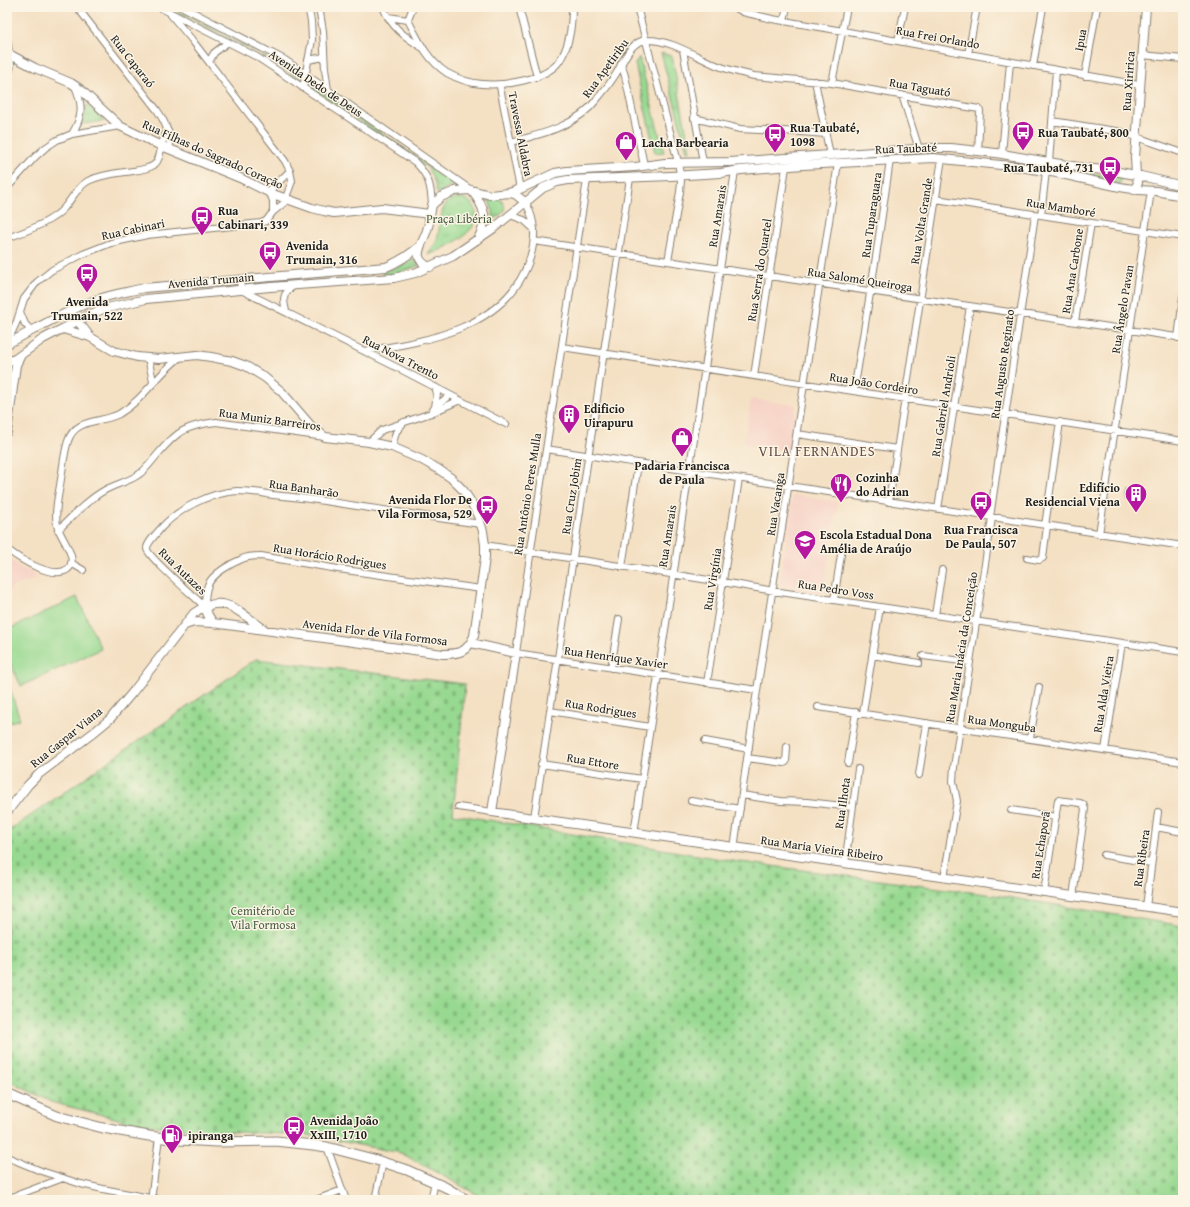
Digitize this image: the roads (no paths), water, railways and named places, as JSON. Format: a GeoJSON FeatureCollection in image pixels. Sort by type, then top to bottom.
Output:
{"type":"FeatureCollection","features":[{"type":"Feature","properties":{"kind":"main road"},"geometry":{"type":"LineString","coordinates":[[7,1094],[57,1116],[103,1128],[159,1138],[218,1142],[276,1141],[327,1147],[407,1170],[435,1182],[464,1199]]}},
{"type":"Feature","properties":{"kind":"street","name":"Rua Caparaó"},"geometry":{"type":"LineString","coordinates":[[77,7],[157,110],[166,125],[170,148]]}},
{"type":"Feature","properties":{"kind":"street","name":"Avenida Dedo de Deus"},"geometry":{"type":"LineString","coordinates":[[159,7],[257,57],[415,162],[430,185],[432,205]]}},
{"type":"Feature","properties":{"kind":"street","name":"Avenida Dedo de Deus"},"geometry":{"type":"LineString","coordinates":[[183,7],[285,60],[471,190]]}},
{"type":"Feature","properties":{"kind":"street"},"geometry":{"type":"LineString","coordinates":[[303,88],[312,40],[311,21],[308,7]]}},
{"type":"Feature","properties":{"kind":"street"},"geometry":{"type":"LineString","coordinates":[[319,7],[323,31],[325,69],[328,90]]}},
{"type":"Feature","properties":{"kind":"street"},"geometry":{"type":"LineString","coordinates":[[383,7],[396,28],[404,36],[423,48]]}},
{"type":"Feature","properties":{"kind":"street"},"geometry":{"type":"LineString","coordinates":[[406,19],[413,7]]}},
{"type":"Feature","properties":{"kind":"street"},"geometry":{"type":"LineString","coordinates":[[519,7],[537,77]]}},
{"type":"Feature","properties":{"kind":"street"},"geometry":{"type":"LineString","coordinates":[[388,17],[406,19],[425,52],[446,72],[460,79],[482,84],[501,84],[526,81],[537,77],[544,74],[560,61],[567,44],[571,24],[572,7]]}},
{"type":"Feature","properties":{"kind":"street"},"geometry":{"type":"LineString","coordinates":[[637,7],[678,162],[681,181],[668,261]]}},
{"type":"Feature","properties":{"kind":"street","name":"Rua Frei Orlando"},"geometry":{"type":"LineString","coordinates":[[734,7],[743,12],[784,21],[1139,85]]}},
{"type":"Feature","properties":{"kind":"street"},"geometry":{"type":"LineString","coordinates":[[784,21],[787,7]]}},
{"type":"Feature","properties":{"kind":"street"},"geometry":{"type":"LineString","coordinates":[[832,83],[847,7]]}},
{"type":"Feature","properties":{"kind":"street"},"geometry":{"type":"LineString","coordinates":[[898,41],[905,7]]}},
{"type":"Feature","properties":{"kind":"street"},"geometry":{"type":"LineString","coordinates":[[968,54],[977,7]]}},
{"type":"Feature","properties":{"kind":"street"},"geometry":{"type":"LineString","coordinates":[[1033,66],[1043,7]]}},
{"type":"Feature","properties":{"kind":"street","name":"Ipua"},"geometry":{"type":"LineString","coordinates":[[1085,76],[1097,7]]}},
{"type":"Feature","properties":{"kind":"street","name":"Rua Xiririca"},"geometry":{"type":"LineString","coordinates":[[1134,190],[1138,182],[1133,174],[1146,7]]}},
{"type":"Feature","properties":{"kind":"street"},"geometry":{"type":"LineString","coordinates":[[168,12],[281,154],[290,171],[269,192],[273,201],[273,212]]}},
{"type":"Feature","properties":{"kind":"street"},"geometry":{"type":"LineString","coordinates":[[396,28],[397,23],[400,20],[406,19]]}},
{"type":"Feature","properties":{"kind":"street"},"geometry":{"type":"LineString","coordinates":[[404,36],[411,30],[411,26]]}},
{"type":"Feature","properties":{"kind":"street"},"geometry":{"type":"LineString","coordinates":[[7,39],[8,54],[11,65],[7,80]]}},
{"type":"Feature","properties":{"kind":"street","name":"Rua Apetiribu"},"geometry":{"type":"LineString","coordinates":[[510,142],[564,126],[582,114],[592,106],[602,94],[617,72],[621,63],[636,44],[646,40],[663,43],[683,50],[716,65],[742,74],[780,79],[815,81]]}},
{"type":"Feature","properties":{"kind":"street"},"geometry":{"type":"LineString","coordinates":[[209,62],[214,53],[228,42]]}},
{"type":"Feature","properties":{"kind":"street"},"geometry":{"type":"LineString","coordinates":[[683,50],[703,162]]}},
{"type":"Feature","properties":{"kind":"street","name":"Rua Filhas do Sagrado Coração"},"geometry":{"type":"LineString","coordinates":[[8,54],[35,68],[61,78],[80,89],[120,126],[286,199],[334,213],[382,208],[430,214]]}},
{"type":"Feature","properties":{"kind":"street"},"geometry":{"type":"LineString","coordinates":[[1142,55],[1183,59]]}},
{"type":"Feature","properties":{"kind":"street"},"geometry":{"type":"LineString","coordinates":[[308,60],[324,57]]}},
{"type":"Feature","properties":{"kind":"street"},"geometry":{"type":"LineString","coordinates":[[1002,154],[1010,62]]}},
{"type":"Feature","properties":{"kind":"street"},"geometry":{"type":"LineString","coordinates":[[621,63],[644,165]]}},
{"type":"Feature","properties":{"kind":"street"},"geometry":{"type":"LineString","coordinates":[[1049,162],[1056,70]]}},
{"type":"Feature","properties":{"kind":"street"},"geometry":{"type":"LineString","coordinates":[[815,81],[830,155]]}},
{"type":"Feature","properties":{"kind":"street","name":"Rua Taguató"},"geometry":{"type":"LineString","coordinates":[[815,81],[980,109],[978,152]]}},
{"type":"Feature","properties":{"kind":"street","name":"Travessa Aldabra"},"geometry":{"type":"LineString","coordinates":[[501,84],[500,87],[520,189]]}},
{"type":"Feature","properties":{"kind":"street"},"geometry":{"type":"LineString","coordinates":[[72,134],[79,122],[82,110],[79,95],[75,86]]}},
{"type":"Feature","properties":{"kind":"street"},"geometry":{"type":"LineString","coordinates":[[902,95],[919,149]]}},
{"type":"Feature","properties":{"kind":"street"},"geometry":{"type":"LineString","coordinates":[[694,118],[740,129],[826,134]]}},
{"type":"Feature","properties":{"kind":"street"},"geometry":{"type":"LineString","coordinates":[[1052,121],[1122,132],[1183,153]]}},
{"type":"Feature","properties":{"kind":"street"},"geometry":{"type":"LineString","coordinates":[[7,188],[35,156],[56,140],[72,134],[120,126]]}},
{"type":"Feature","properties":{"kind":"street"},"geometry":{"type":"LineString","coordinates":[[7,238],[21,233],[58,214],[64,209],[82,185],[88,181],[102,176],[142,169],[154,165],[159,157],[164,136],[168,131]]}},
{"type":"Feature","properties":{"kind":"street","name":"Rua Taubaté"},"geometry":{"type":"LineString","coordinates":[[471,190],[490,195],[509,193],[555,173],[678,162],[730,162],[951,148],[1002,154],[1084,168],[1133,174],[1183,186]]}},
{"type":"Feature","properties":{"kind":"street","name":"Rua Taubaté"},"geometry":{"type":"LineString","coordinates":[[478,239],[526,203],[543,188],[550,184],[568,180],[680,176],[838,163],[942,158],[1046,171],[1134,190],[1183,196]]}},
{"type":"Feature","properties":{"kind":"street","name":"Rua Volta Grande"},"geometry":{"type":"LineString","coordinates":[[889,502],[942,158]]}},
{"type":"Feature","properties":{"kind":"street","name":"Rua Tuparaguara"},"geometry":{"type":"LineString","coordinates":[[854,391],[890,160]]}},
{"type":"Feature","properties":{"kind":"street","name":"Rua Vacanga"},"geometry":{"type":"LineString","coordinates":[[734,848],[838,163]]}},
{"type":"Feature","properties":{"kind":"street","name":"Rua Serra do Quartel"},"geometry":{"type":"LineString","coordinates":[[754,376],[786,167]]}},
{"type":"Feature","properties":{"kind":"street"},"geometry":{"type":"LineString","coordinates":[[1080,178],[1076,176],[1075,173],[1078,169],[1084,168]]}},
{"type":"Feature","properties":{"kind":"street","name":"Rua Cabinari"},"geometry":{"type":"LineString","coordinates":[[7,343],[20,312],[21,304],[29,290],[44,275],[83,254],[111,243],[149,235],[261,224],[266,221],[273,212],[281,207],[286,199],[292,181],[290,171]]}},
{"type":"Feature","properties":{"kind":"street","name":"Rua Amarais"},"geometry":{"type":"LineString","coordinates":[[634,833],[735,171]]}},
{"type":"Feature","properties":{"kind":"street","name":"Rua Augusto Reginato"},"geometry":{"type":"LineString","coordinates":[[991,517],[1020,314],[1046,171]]}},
{"type":"Feature","properties":{"kind":"street","name":"Rua Cruz Jobim"},"geometry":{"type":"LineString","coordinates":[[534,818],[630,178]]}},
{"type":"Feature","properties":{"kind":"street","name":"Rua Antônio Peres Mulla"},"geometry":{"type":"LineString","coordinates":[[492,812],[587,180]]}},
{"type":"Feature","properties":{"kind":"street"},"geometry":{"type":"LineString","coordinates":[[460,190],[471,190],[483,208],[485,220],[483,230],[478,239],[453,256],[430,267],[422,263],[419,254],[420,246],[428,229],[432,205],[450,193],[460,190]]}},
{"type":"Feature","properties":{"kind":"street","name":"Rua Ângelo Pavan"},"geometry":{"type":"LineString","coordinates":[[1099,534],[1151,191]]}},
{"type":"Feature","properties":{"kind":"street"},"geometry":{"type":"LineString","coordinates":[[364,351],[414,343],[434,338],[458,329],[483,317],[496,307],[515,288],[528,265],[533,249],[534,222],[526,203],[520,197],[509,193]]}},
{"type":"Feature","properties":{"kind":"street","name":"Rua Mamboré"},"geometry":{"type":"LineString","coordinates":[[936,199],[1183,237]]}},
{"type":"Feature","properties":{"kind":"street"},"geometry":{"type":"LineString","coordinates":[[510,215],[524,220],[534,230]]}},
{"type":"Feature","properties":{"kind":"street","name":"Rua Ana Carbone"},"geometry":{"type":"LineString","coordinates":[[1075,322],[1091,223]]}},
{"type":"Feature","properties":{"kind":"street","name":"Rua Salomé Queiroga"},"geometry":{"type":"LineString","coordinates":[[534,241],[1180,338]]}},
{"type":"Feature","properties":{"kind":"street","name":"Avenida Trumain"},"geometry":{"type":"LineString","coordinates":[[7,343],[97,299],[144,288],[386,267],[404,258],[420,246]]}},
{"type":"Feature","properties":{"kind":"street","name":"Avenida Trumain"},"geometry":{"type":"LineString","coordinates":[[7,362],[21,355],[44,339],[78,321],[103,310],[146,299],[296,285],[394,278],[410,275],[430,267]]}},
{"type":"Feature","properties":{"kind":"street"},"geometry":{"type":"LineString","coordinates":[[240,280],[241,290]]}},
{"type":"Feature","properties":{"kind":"street"},"geometry":{"type":"LineString","coordinates":[[286,311],[284,295],[288,290],[296,285]]}},
{"type":"Feature","properties":{"kind":"street","name":"Rua Nova Trento"},"geometry":{"type":"LineString","coordinates":[[241,290],[286,311],[506,424]]}},
{"type":"Feature","properties":{"kind":"street"},"geometry":{"type":"LineString","coordinates":[[1180,338],[1183,298]]}},
{"type":"Feature","properties":{"kind":"street","name":"Rua Gabriel Andrioli"},"geometry":{"type":"LineString","coordinates":[[938,509],[970,306]]}},
{"type":"Feature","properties":{"kind":"street"},"geometry":{"type":"LineString","coordinates":[[20,312],[25,324],[32,331]]}},
{"type":"Feature","properties":{"kind":"street"},"geometry":{"type":"LineString","coordinates":[[68,312],[78,321],[90,336]]}},
{"type":"Feature","properties":{"kind":"street"},"geometry":{"type":"LineString","coordinates":[[63,329],[90,336],[114,351],[126,354],[148,358],[179,358],[197,355],[232,361],[246,366],[264,377],[281,392],[312,427],[325,437],[369,442],[392,447],[422,460],[451,478],[463,490],[471,502],[481,524],[485,545],[485,558],[474,636],[471,643]]}},
{"type":"Feature","properties":{"kind":"street","name":"Rua João Cordeiro"},"geometry":{"type":"LineString","coordinates":[[562,347],[1183,441]]}},
{"type":"Feature","properties":{"kind":"street"},"geometry":{"type":"LineString","coordinates":[[7,432],[16,365],[21,355]]}},
{"type":"Feature","properties":{"kind":"street"},"geometry":{"type":"LineString","coordinates":[[148,358],[153,384]]}},
{"type":"Feature","properties":{"kind":"street"},"geometry":{"type":"LineString","coordinates":[[7,549],[16,557],[35,567],[59,571],[67,569],[72,558],[58,530],[56,508],[65,453],[71,433],[75,428],[81,425],[118,414],[138,400],[167,368],[179,358]]}},
{"type":"Feature","properties":{"kind":"street"},"geometry":{"type":"LineString","coordinates":[[7,374],[7,386]]}},
{"type":"Feature","properties":{"kind":"street"},"geometry":{"type":"LineString","coordinates":[[435,387],[437,394],[435,407]]}},
{"type":"Feature","properties":{"kind":"street"},"geometry":{"type":"LineString","coordinates":[[431,413],[435,407],[450,394]]}},
{"type":"Feature","properties":{"kind":"street"},"geometry":{"type":"LineString","coordinates":[[369,442],[382,430],[431,413],[460,400]]}},
{"type":"Feature","properties":{"kind":"street","name":"Rua Muniz Barreiros"},"geometry":{"type":"LineString","coordinates":[[58,530],[103,490],[132,479],[139,474],[175,435],[189,427],[216,422],[325,437]]}},
{"type":"Feature","properties":{"kind":"street"},"geometry":{"type":"LineString","coordinates":[[392,447],[396,432],[404,422]]}},
{"type":"Feature","properties":{"kind":"street"},"geometry":{"type":"LineString","coordinates":[[1027,558],[1039,560],[1043,558],[1060,422]]}},
{"type":"Feature","properties":{"kind":"street"},"geometry":{"type":"LineString","coordinates":[[797,434],[897,449]]}},
{"type":"Feature","properties":{"kind":"street"},"geometry":{"type":"LineString","coordinates":[[546,449],[688,472],[1183,546]]}},
{"type":"Feature","properties":{"kind":"street"},"geometry":{"type":"LineString","coordinates":[[622,567],[638,464]]}},
{"type":"Feature","properties":{"kind":"street","name":"Rua Virgínia"},"geometry":{"type":"LineString","coordinates":[[708,683],[739,479]]}},
{"type":"Feature","properties":{"kind":"street","name":"Rua Banharão"},"geometry":{"type":"LineString","coordinates":[[147,550],[149,542],[164,526],[188,507],[198,501],[212,496],[238,491],[312,499],[416,516],[481,524]]}},
{"type":"Feature","properties":{"kind":"street","name":"Rua Maria Inácia da Conceição"},"geometry":{"type":"LineString","coordinates":[[944,878],[956,808],[953,781],[991,517]]}},
{"type":"Feature","properties":{"kind":"street","name":"Rua Pedro Voss"},"geometry":{"type":"LineString","coordinates":[[485,545],[834,600],[1183,652]]}},
{"type":"Feature","properties":{"kind":"street"},"geometry":{"type":"LineString","coordinates":[[834,600],[842,548]]}},
{"type":"Feature","properties":{"kind":"street","name":"Rua Autazes"},"geometry":{"type":"LineString","coordinates":[[147,550],[155,560],[205,607]]}},
{"type":"Feature","properties":{"kind":"street","name":"Rua Horácio Rodrigues"},"geometry":{"type":"LineString","coordinates":[[205,607],[208,584],[214,577],[230,565],[250,556],[261,556],[338,569],[480,589]]}},
{"type":"Feature","properties":{"kind":"street"},"geometry":{"type":"LineString","coordinates":[[71,563],[83,570]]}},
{"type":"Feature","properties":{"kind":"street"},"geometry":{"type":"LineString","coordinates":[[935,615],[942,570]]}},
{"type":"Feature","properties":{"kind":"street","name":"Avenida Flor de Vila Formosa"},"geometry":{"type":"LineString","coordinates":[[205,607],[219,604],[226,605],[239,610],[266,630]]}},
{"type":"Feature","properties":{"kind":"street"},"geometry":{"type":"LineString","coordinates":[[205,607],[209,618],[213,623]]}},
{"type":"Feature","properties":{"kind":"street","name":"Rua Gaspar Viana"},"geometry":{"type":"LineString","coordinates":[[7,812],[28,785],[39,774],[93,733],[110,718],[132,693],[194,613],[205,607]]}},
{"type":"Feature","properties":{"kind":"street"},"geometry":{"type":"LineString","coordinates":[[863,713],[880,607]]}},
{"type":"Feature","properties":{"kind":"street"},"geometry":{"type":"LineString","coordinates":[[226,624],[238,620],[240,616],[239,610]]}},
{"type":"Feature","properties":{"kind":"street"},"geometry":{"type":"LineString","coordinates":[[611,668],[618,619]]}},
{"type":"Feature","properties":{"kind":"street"},"geometry":{"type":"LineString","coordinates":[[185,625],[194,622],[213,623]]}},
{"type":"Feature","properties":{"kind":"street","name":"Avenida Flor de Vila Formosa"},"geometry":{"type":"LineString","coordinates":[[213,623],[443,654],[459,653],[465,650],[471,643]]}},
{"type":"Feature","properties":{"kind":"street","name":"Rua Henrique Xavier"},"geometry":{"type":"LineString","coordinates":[[471,643],[557,660],[757,690]]}},
{"type":"Feature","properties":{"kind":"street","name":"Rua Alda Vieira"},"geometry":{"type":"LineString","coordinates":[[1105,750],[1122,643]]}},
{"type":"Feature","properties":{"kind":"street"},"geometry":{"type":"LineString","coordinates":[[872,655],[919,663]]}},
{"type":"Feature","properties":{"kind":"street"},"geometry":{"type":"LineString","coordinates":[[923,656],[970,662]]}},
{"type":"Feature","properties":{"kind":"street"},"geometry":{"type":"LineString","coordinates":[[1030,738],[1039,687]]}},
{"type":"Feature","properties":{"kind":"street","name":"Rua Monguba"},"geometry":{"type":"LineString","coordinates":[[818,707],[1183,762]]}},
{"type":"Feature","properties":{"kind":"street","name":"Rua Rodrigues"},"geometry":{"type":"LineString","coordinates":[[550,711],[650,727]]}},
{"type":"Feature","properties":{"kind":"street","name":"Rua Ilhota"},"geometry":{"type":"LineString","coordinates":[[848,763],[856,712]]}},
{"type":"Feature","properties":{"kind":"street"},"geometry":{"type":"LineString","coordinates":[[919,774],[927,723]]}},
{"type":"Feature","properties":{"kind":"street"},"geometry":{"type":"LineString","coordinates":[[705,741],[749,749]]}},
{"type":"Feature","properties":{"kind":"street"},"geometry":{"type":"LineString","coordinates":[[747,758],[784,763],[787,747]]}},
{"type":"Feature","properties":{"kind":"street","name":"Rua Ettore"},"geometry":{"type":"LineString","coordinates":[[542,764],[642,779]]}},
{"type":"Feature","properties":{"kind":"street","name":"Rua Ilhota"},"geometry":{"type":"LineString","coordinates":[[845,864],[858,769]]}},
{"type":"Feature","properties":{"kind":"street"},"geometry":{"type":"LineString","coordinates":[[742,795],[781,802],[807,802],[852,807]]}},
{"type":"Feature","properties":{"kind":"street","name":"Rua Echaporã"},"geometry":{"type":"LineString","coordinates":[[1044,892],[1058,800],[1080,803],[1083,804],[1085,809],[1073,897]]}},
{"type":"Feature","properties":{"kind":"street"},"geometry":{"type":"LineString","coordinates":[[691,802],[740,809]]}},
{"type":"Feature","properties":{"kind":"street","name":"Rua Maria Vieira Ribeiro"},"geometry":{"type":"LineString","coordinates":[[458,807],[1183,912]]}},
{"type":"Feature","properties":{"kind":"street"},"geometry":{"type":"LineString","coordinates":[[1011,810],[1056,817]]}},
{"type":"Feature","properties":{"kind":"street","name":"Rua Ribeira"},"geometry":{"type":"LineString","coordinates":[[1146,907],[1158,812]]}},
{"type":"Feature","properties":{"kind":"street"},"geometry":{"type":"LineString","coordinates":[[1156,827],[1183,832]]}},
{"type":"Feature","properties":{"kind":"street"},"geometry":{"type":"LineString","coordinates":[[1104,855],[1151,863]]}},
{"type":"Feature","properties":{"kind":"street"},"geometry":{"type":"LineString","coordinates":[[153,1200],[152,1193],[159,1138]]}},
{"type":"Feature","properties":{"kind":"street"},"geometry":{"type":"LineString","coordinates":[[327,1147],[346,1200]]}},
{"type":"Feature","properties":{"kind":"street"},"geometry":{"type":"LineString","coordinates":[[7,1157],[63,1178],[103,1189],[153,1200],[160,1200]]}},
{"type":"Feature","properties":{"kind":"street"},"geometry":{"type":"LineString","coordinates":[[375,1200],[383,1162]]}},
{"type":"Feature","properties":{"kind":"street"},"geometry":{"type":"LineString","coordinates":[[10,1199],[63,1178]]}},
{"type":"Feature","properties":{"kind":"street"},"geometry":{"type":"LineString","coordinates":[[431,1200],[435,1182]]}},
{"type":"Feature","properties":{"kind":"street"},"geometry":{"type":"LineString","coordinates":[[316,1200],[342,1190]]}},
{"type":"Feature","properties":{"kind":"place","name":"Rua Taubaté, 800"},"geometry":{"type":"Point","coordinates":[1023,152]}},
{"type":"Feature","properties":{"kind":"place","name":"Rua Taubaté, 1098"},"geometry":{"type":"Point","coordinates":[775,154]}},
{"type":"Feature","properties":{"kind":"place","name":"Lacha Barbearia"},"geometry":{"type":"Point","coordinates":[626,162]}},
{"type":"Feature","properties":{"kind":"place","name":"Rua Taubaté, 731"},"geometry":{"type":"Point","coordinates":[1110,186]}},
{"type":"Feature","properties":{"kind":"place","name":"Rua Cabinari, 339"},"geometry":{"type":"Point","coordinates":[202,236]}},
{"type":"Feature","properties":{"kind":"place","name":"Avenida Trumain, 316"},"geometry":{"type":"Point","coordinates":[270,272]}},
{"type":"Feature","properties":{"kind":"place","name":"Avenida Trumain, 522"},"geometry":{"type":"Point","coordinates":[87,294]}},
{"type":"Feature","properties":{"kind":"place","name":"Edificio Uirapuru"},"geometry":{"type":"Point","coordinates":[569,434]}},
{"type":"Feature","properties":{"kind":"place","name":"Padaria Francisca de Paula"},"geometry":{"type":"Point","coordinates":[682,458]}},
{"type":"Feature","properties":{"kind":"place","name":"Cozinha do Adrian"},"geometry":{"type":"Point","coordinates":[841,504]}},
{"type":"Feature","properties":{"kind":"place","name":"Edifício Residencial Viena"},"geometry":{"type":"Point","coordinates":[1136,514]}},
{"type":"Feature","properties":{"kind":"place","name":"Rua Francisca De Paula, 507"},"geometry":{"type":"Point","coordinates":[981,522]}},
{"type":"Feature","properties":{"kind":"place","name":"Avenida Flor De Vila Formosa, 529"},"geometry":{"type":"Point","coordinates":[487,526]}},
{"type":"Feature","properties":{"kind":"place","name":"Escola Estadual Dona Amélia de Araújo"},"geometry":{"type":"Point","coordinates":[805,560]}},
{"type":"Feature","properties":{"kind":"place","name":"Avenida João XxIII, 1710"},"geometry":{"type":"Point","coordinates":[294,1146]}},
{"type":"Feature","properties":{"kind":"place","name":"ipiranga"},"geometry":{"type":"Point","coordinates":[172,1154]}},
{"type":"Feature","properties":{"kind":"district","name":"VILA FERNANDES"},"geometry":{"type":"Point","coordinates":[817,451]}},
{"type":"Feature","properties":{"kind":"park label","name":"Praça Libéria"},"geometry":{"type":"Point","coordinates":[459,218]}},
{"type":"Feature","properties":{"kind":"park label","name":"Cemitério de Vila Formosa"},"geometry":{"type":"Point","coordinates":[263,917]}}]}
